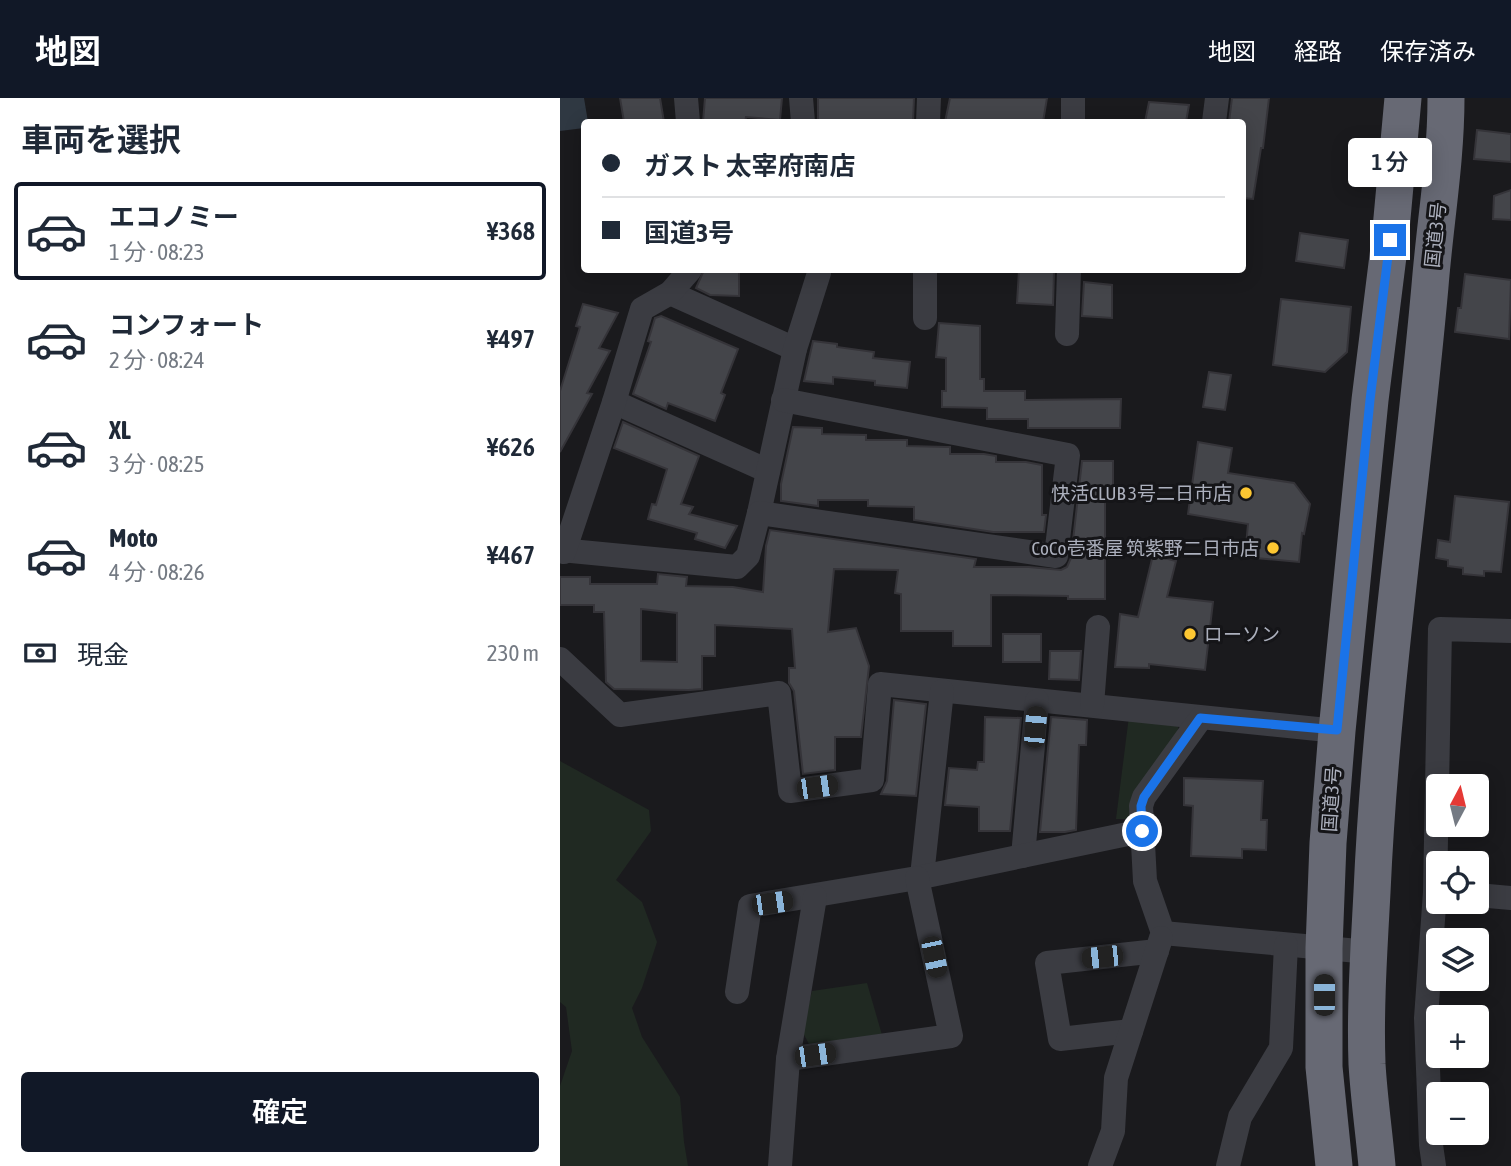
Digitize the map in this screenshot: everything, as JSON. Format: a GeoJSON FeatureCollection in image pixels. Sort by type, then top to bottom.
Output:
{"type":"FeatureCollection","features":[{"type":"Feature","properties":{"kind":"highway","name":"国道3号"},"geometry":{"type":"LineString","coordinates":[[1334,1166],[1324,1067],[1324,948],[1328,843],[1337,730],[1403,98]]}},
{"type":"Feature","properties":{"kind":"highway","name":"国道3号"},"geometry":{"type":"LineString","coordinates":[[1377,1166],[1367,1064],[1374,834],[1398,573],[1420,402],[1446,136],[1446,98]]}},
{"type":"Feature","properties":{"kind":"street"},"geometry":{"type":"LineString","coordinates":[[686,98],[688,119]]}},
{"type":"Feature","properties":{"kind":"street"},"geometry":{"type":"LineString","coordinates":[[801,98],[803,119]]}},
{"type":"Feature","properties":{"kind":"street"},"geometry":{"type":"LineString","coordinates":[[929,98],[929,119]]}},
{"type":"Feature","properties":{"kind":"street"},"geometry":{"type":"LineString","coordinates":[[1073,98],[1073,119]]}},
{"type":"Feature","properties":{"kind":"street"},"geometry":{"type":"LineString","coordinates":[[1214,119],[1217,98]]}},
{"type":"Feature","properties":{"kind":"street"},"geometry":{"type":"LineString","coordinates":[[687,273],[670,293],[642,309],[614,402],[562,551],[737,567],[748,556],[760,513],[795,349],[819,273]]}},
{"type":"Feature","properties":{"kind":"street"},"geometry":{"type":"LineString","coordinates":[[925,273],[925,318]]}},
{"type":"Feature","properties":{"kind":"street"},"geometry":{"type":"LineString","coordinates":[[1066,334],[1069,273]]}},
{"type":"Feature","properties":{"kind":"street"},"geometry":{"type":"LineString","coordinates":[[670,293],[795,349]]}},
{"type":"Feature","properties":{"kind":"street"},"geometry":{"type":"LineString","coordinates":[[760,513],[1056,555],[1068,455],[783,400]]}},
{"type":"Feature","properties":{"kind":"street"},"geometry":{"type":"LineString","coordinates":[[614,402],[768,471]]}},
{"type":"Feature","properties":{"kind":"street"},"geometry":{"type":"LineString","coordinates":[[1092,705],[1098,627]]}},
{"type":"Feature","properties":{"kind":"street"},"geometry":{"type":"LineString","coordinates":[[1437,851],[1440,629],[1511,631]]}},
{"type":"Feature","properties":{"kind":"street"},"geometry":{"type":"LineString","coordinates":[[560,659],[620,715],[779,692],[790,791],[872,779],[880,684],[1337,730]]}},
{"type":"Feature","properties":{"kind":"street"},"geometry":{"type":"LineString","coordinates":[[788,1059],[951,1037],[920,877],[942,691]]}},
{"type":"Feature","properties":{"kind":"street"},"geometry":{"type":"LineString","coordinates":[[1023,856],[1037,701]]}},
{"type":"Feature","properties":{"kind":"street"},"geometry":{"type":"LineString","coordinates":[[1100,1166],[1113,1132],[1116,1078],[1160,942],[1145,881],[1141,806],[1144,797],[1200,718]]}},
{"type":"Feature","properties":{"kind":"street"},"geometry":{"type":"LineString","coordinates":[[737,992],[750,906],[920,877],[1142,831]]}},
{"type":"Feature","properties":{"kind":"street"},"geometry":{"type":"LineString","coordinates":[[1489,896],[1511,898]]}},
{"type":"Feature","properties":{"kind":"street"},"geometry":{"type":"LineString","coordinates":[[780,1166],[788,1059],[815,897]]}},
{"type":"Feature","properties":{"kind":"street"},"geometry":{"type":"LineString","coordinates":[[1434,1166],[1426,1018],[1435,914]]}},
{"type":"Feature","properties":{"kind":"street"},"geometry":{"type":"LineString","coordinates":[[1131,1031],[1060,1039],[1047,963],[1160,942],[1286,945],[1369,952]]}},
{"type":"Feature","properties":{"kind":"street"},"geometry":{"type":"LineString","coordinates":[[1228,1166],[1240,1116],[1282,1048],[1286,945]]}},
{"type":"Feature","properties":{"kind":"shaded area"},"geometry":{"type":"Polygon","coordinates":[[[560,98],[584,98],[588,119],[581,119],[581,128],[560,131],[560,98]]]}},
{"type":"Feature","properties":{"kind":"shaded area"},"geometry":{"type":"Polygon","coordinates":[[[1129,716],[1179,721],[1177,737],[1140,784],[1129,819],[1116,819],[1129,716]]]}},
{"type":"Feature","properties":{"kind":"shaded area"},"geometry":{"type":"Polygon","coordinates":[[[560,761],[649,810],[651,831],[616,880],[642,902],[657,942],[642,988],[632,1008],[642,1037],[680,1097],[688,1166],[560,1166],[560,1086],[572,1051],[566,1007],[560,1002],[560,761]]]}},
{"type":"Feature","properties":{"kind":"shaded area"},"geometry":{"type":"Polygon","coordinates":[[[867,983],[882,1035],[809,1044],[802,1031],[812,991],[867,983]]]}},
{"type":"Feature","properties":{"kind":"building"},"geometry":{"type":"Polygon","coordinates":[[[620,98],[660,98],[664,119],[624,119],[620,98]]]}},
{"type":"Feature","properties":{"kind":"building"},"geometry":{"type":"Polygon","coordinates":[[[705,98],[782,98],[780,119],[703,119],[705,98]]]}},
{"type":"Feature","properties":{"kind":"building"},"geometry":{"type":"Polygon","coordinates":[[[818,98],[914,98],[913,119],[818,119],[818,98]]]}},
{"type":"Feature","properties":{"kind":"building"},"geometry":{"type":"Polygon","coordinates":[[[950,98],[1047,98],[1044,119],[946,119],[950,98]]]}},
{"type":"Feature","properties":{"kind":"building"},"geometry":{"type":"Polygon","coordinates":[[[1232,98],[1269,98],[1253,199],[1246,198],[1246,119],[1229,119],[1232,98]]]}},
{"type":"Feature","properties":{"kind":"building"},"geometry":{"type":"Polygon","coordinates":[[[1149,102],[1189,105],[1187,119],[1146,119],[1149,102]]]}},
{"type":"Feature","properties":{"kind":"building"},"geometry":{"type":"Polygon","coordinates":[[[1477,130],[1511,134],[1511,162],[1474,159],[1477,130]]]}},
{"type":"Feature","properties":{"kind":"building"},"geometry":{"type":"Polygon","coordinates":[[[1511,190],[1511,220],[1493,219],[1494,196],[1511,190]]]}},
{"type":"Feature","properties":{"kind":"building"},"geometry":{"type":"Polygon","coordinates":[[[1300,233],[1348,240],[1344,268],[1296,261],[1300,233]]]}},
{"type":"Feature","properties":{"kind":"building"},"geometry":{"type":"Polygon","coordinates":[[[703,273],[739,273],[739,296],[710,295],[696,288],[703,273]]]}},
{"type":"Feature","properties":{"kind":"building"},"geometry":{"type":"Polygon","coordinates":[[[1019,273],[1054,273],[1053,305],[1017,303],[1019,273]]]}},
{"type":"Feature","properties":{"kind":"building"},"geometry":{"type":"Polygon","coordinates":[[[1465,274],[1511,280],[1509,339],[1455,332],[1465,274]]]}},
{"type":"Feature","properties":{"kind":"building"},"geometry":{"type":"Polygon","coordinates":[[[1084,282],[1112,285],[1112,318],[1082,316],[1084,282]]]}},
{"type":"Feature","properties":{"kind":"building"},"geometry":{"type":"Polygon","coordinates":[[[1281,299],[1351,307],[1347,352],[1325,372],[1273,365],[1281,299]]]}},
{"type":"Feature","properties":{"kind":"building"},"geometry":{"type":"Polygon","coordinates":[[[583,304],[618,313],[599,348],[610,351],[587,393],[592,394],[560,452],[560,391],[580,327],[576,326],[583,304]]]}},
{"type":"Feature","properties":{"kind":"building"},"geometry":{"type":"Polygon","coordinates":[[[661,316],[738,349],[721,393],[725,395],[715,421],[668,403],[666,409],[633,394],[651,342],[648,341],[655,318],[661,316]]]}},
{"type":"Feature","properties":{"kind":"building"},"geometry":{"type":"Polygon","coordinates":[[[939,323],[980,326],[980,379],[984,379],[984,391],[1025,391],[1025,400],[1121,399],[1120,428],[1028,428],[1028,419],[987,419],[987,408],[942,407],[942,391],[946,391],[946,358],[936,357],[939,323]]]}},
{"type":"Feature","properties":{"kind":"building"},"geometry":{"type":"Polygon","coordinates":[[[813,341],[874,352],[873,358],[910,362],[907,388],[875,385],[875,381],[833,377],[833,384],[804,381],[813,341]]]}},
{"type":"Feature","properties":{"kind":"building"},"geometry":{"type":"Polygon","coordinates":[[[1209,372],[1231,375],[1225,410],[1203,407],[1209,372]]]}},
{"type":"Feature","properties":{"kind":"building"},"geometry":{"type":"Polygon","coordinates":[[[623,422],[699,456],[681,504],[693,507],[689,514],[737,526],[725,548],[695,539],[697,533],[648,519],[652,504],[656,505],[667,469],[614,448],[623,422]]]}},
{"type":"Feature","properties":{"kind":"building"},"geometry":{"type":"Polygon","coordinates":[[[793,427],[822,428],[822,434],[866,435],[866,440],[907,440],[907,446],[950,447],[950,454],[984,454],[996,456],[996,462],[1042,465],[1042,515],[1046,515],[1044,532],[993,532],[914,520],[914,507],[868,506],[868,500],[818,500],[818,506],[781,501],[781,484],[793,427]]]}},
{"type":"Feature","properties":{"kind":"building","name":"快活CLUB 3号二日市店"},"geometry":{"type":"Polygon","coordinates":[[[1198,442],[1232,448],[1228,473],[1294,483],[1310,504],[1304,534],[1302,533],[1299,562],[1245,557],[1248,524],[1188,514],[1198,442]]]}},
{"type":"Feature","properties":{"kind":"building"},"geometry":{"type":"Polygon","coordinates":[[[1082,461],[1113,461],[1113,489],[1105,489],[1105,599],[991,595],[991,646],[953,646],[953,631],[901,631],[901,594],[895,593],[898,570],[834,569],[828,632],[856,628],[869,666],[861,737],[835,737],[835,770],[803,774],[794,691],[789,683],[789,668],[795,668],[792,629],[715,625],[715,656],[702,656],[702,689],[614,689],[606,682],[604,612],[594,612],[594,605],[560,605],[560,577],[590,577],[590,584],[657,584],[658,574],[687,577],[686,586],[733,587],[763,592],[766,546],[770,530],[976,559],[974,567],[1061,570],[1067,567],[1071,558],[1082,461]],[[641,609],[641,661],[677,662],[677,613],[641,609]]]}},
{"type":"Feature","properties":{"kind":"building"},"geometry":{"type":"Polygon","coordinates":[[[1455,496],[1509,502],[1501,572],[1484,571],[1484,576],[1463,574],[1463,568],[1448,566],[1448,560],[1436,558],[1438,540],[1450,542],[1455,496]]]}},
{"type":"Feature","properties":{"kind":"building"},"geometry":{"type":"Polygon","coordinates":[[[1153,555],[1176,561],[1167,597],[1213,602],[1205,670],[1149,664],[1149,668],[1115,667],[1120,614],[1138,617],[1153,555]]]}},
{"type":"Feature","properties":{"kind":"building"},"geometry":{"type":"Polygon","coordinates":[[[1003,634],[1041,634],[1041,662],[1003,662],[1003,634]]]}},
{"type":"Feature","properties":{"kind":"building"},"geometry":{"type":"Polygon","coordinates":[[[1050,651],[1081,651],[1079,680],[1049,679],[1050,651]]]}},
{"type":"Feature","properties":{"kind":"building"},"geometry":{"type":"Polygon","coordinates":[[[894,700],[926,704],[916,796],[881,794],[887,781],[894,700]]]}},
{"type":"Feature","properties":{"kind":"building"},"geometry":{"type":"Polygon","coordinates":[[[985,717],[1021,718],[1010,831],[979,831],[979,807],[945,805],[949,768],[977,770],[978,762],[984,762],[985,717]]]}},
{"type":"Feature","properties":{"kind":"building"},"geometry":{"type":"Polygon","coordinates":[[[1051,717],[1087,720],[1086,745],[1079,745],[1076,830],[1065,832],[1040,832],[1051,717]]]}},
{"type":"Feature","properties":{"kind":"building"},"geometry":{"type":"Polygon","coordinates":[[[1184,778],[1263,781],[1261,820],[1267,820],[1266,850],[1242,849],[1242,858],[1191,856],[1193,806],[1184,805],[1184,778]]]}},
{"type":"Feature","properties":{"kind":"place","name":"快活CLUB 3号二日市店"},"geometry":{"type":"Point","coordinates":[1246,493]}},
{"type":"Feature","properties":{"kind":"place","name":"CoCo壱番屋 筑紫野二日市店"},"geometry":{"type":"Point","coordinates":[1273,548]}},
{"type":"Feature","properties":{"kind":"place","name":"ローソン"},"geometry":{"type":"Point","coordinates":[1190,634]}},
{"type":"Feature","properties":{"kind":"route"},"geometry":{"type":"LineString","coordinates":[[1142,831],[1141,806],[1144,797],[1200,718],[1337,730],[1370,400],[1390,240]]}}]}
